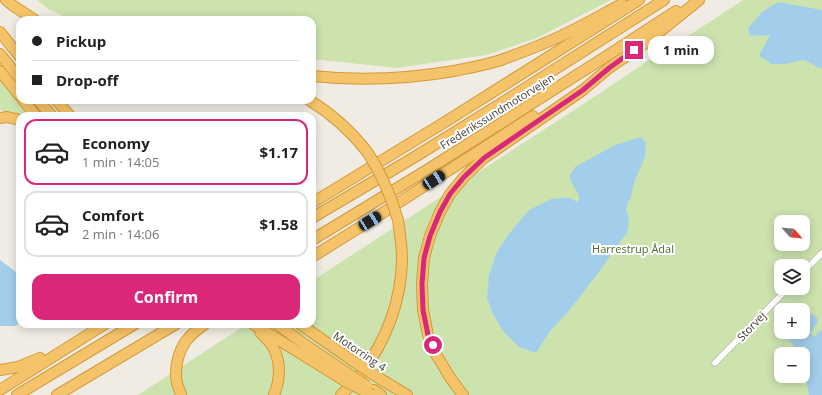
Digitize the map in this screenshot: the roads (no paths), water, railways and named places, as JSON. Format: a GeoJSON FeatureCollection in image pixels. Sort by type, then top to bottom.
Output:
{"type":"FeatureCollection","features":[{"type":"Feature","properties":{"kind":"highway"},"geometry":{"type":"LineString","coordinates":[[6,0],[29,16]]}},
{"type":"Feature","properties":{"kind":"highway"},"geometry":{"type":"LineString","coordinates":[[316,76],[384,79],[436,74],[467,69],[537,47],[566,34],[630,0]]}},
{"type":"Feature","properties":{"kind":"highway"},"geometry":{"type":"LineString","coordinates":[[316,201],[445,122],[639,0]]}},
{"type":"Feature","properties":{"kind":"highway","name":"Frederikssundmotorvejen"},"geometry":{"type":"LineString","coordinates":[[316,216],[418,155],[664,0]]}},
{"type":"Feature","properties":{"kind":"highway","name":"Frederikssundmotorvejen"},"geometry":{"type":"LineString","coordinates":[[316,238],[427,170],[694,0]]}},
{"type":"Feature","properties":{"kind":"highway"},"geometry":{"type":"LineString","coordinates":[[316,255],[609,68],[647,42],[699,0]]}},
{"type":"Feature","properties":{"kind":"highway"},"geometry":{"type":"LineString","coordinates":[[0,32],[16,52]]}},
{"type":"Feature","properties":{"kind":"highway"},"geometry":{"type":"LineString","coordinates":[[0,54],[16,74]]}},
{"type":"Feature","properties":{"kind":"highway"},"geometry":{"type":"LineString","coordinates":[[463,395],[437,356],[428,335],[423,310],[422,284],[424,258],[430,236],[440,212],[450,194],[464,177],[484,158],[583,90],[609,68]]}},
{"type":"Feature","properties":{"kind":"highway"},"geometry":{"type":"LineString","coordinates":[[0,71],[16,91]]}},
{"type":"Feature","properties":{"kind":"highway"},"geometry":{"type":"LineString","coordinates":[[26,104],[33,112]]}},
{"type":"Feature","properties":{"kind":"highway"},"geometry":{"type":"LineString","coordinates":[[42,104],[48,112]]}},
{"type":"Feature","properties":{"kind":"highway"},"geometry":{"type":"LineString","coordinates":[[60,104],[66,112]]}},
{"type":"Feature","properties":{"kind":"highway"},"geometry":{"type":"LineString","coordinates":[[316,104],[343,125],[368,153],[377,168],[392,201],[398,220],[401,239],[401,278],[397,301],[390,322],[382,341],[362,375],[341,395]]}},
{"type":"Feature","properties":{"kind":"highway"},"geometry":{"type":"LineString","coordinates":[[0,118],[7,117],[16,119]]}},
{"type":"Feature","properties":{"kind":"highway"},"geometry":{"type":"LineString","coordinates":[[0,390],[98,328]]}},
{"type":"Feature","properties":{"kind":"highway"},"geometry":{"type":"LineString","coordinates":[[17,395],[128,328]]}},
{"type":"Feature","properties":{"kind":"highway"},"geometry":{"type":"LineString","coordinates":[[57,395],[169,328]]}},
{"type":"Feature","properties":{"kind":"highway"},"geometry":{"type":"LineString","coordinates":[[181,395],[177,383],[176,369],[179,355],[186,341],[199,328]]}},
{"type":"Feature","properties":{"kind":"highway"},"geometry":{"type":"LineString","coordinates":[[257,328],[274,349],[277,359],[279,372],[278,385],[274,395]]}},
{"type":"Feature","properties":{"kind":"highway"},"geometry":{"type":"LineString","coordinates":[[261,328],[375,394]]}},
{"type":"Feature","properties":{"kind":"highway"},"geometry":{"type":"LineString","coordinates":[[282,328],[347,378]]}},
{"type":"Feature","properties":{"kind":"highway","name":"Motorring 4"},"geometry":{"type":"LineString","coordinates":[[306,328],[356,363],[407,395]]}},
{"type":"Feature","properties":{"kind":"highway"},"geometry":{"type":"LineString","coordinates":[[0,370],[26,364],[88,334]]}},
{"type":"Feature","properties":{"kind":"street"},"geometry":{"type":"LineString","coordinates":[[810,265],[822,253]]}},
{"type":"Feature","properties":{"kind":"street","name":"Storvej"},"geometry":{"type":"LineString","coordinates":[[715,363],[781,295]]}},
{"type":"Feature","properties":{"kind":"water"},"geometry":{"type":"Polygon","coordinates":[[[778,2],[822,10],[822,69],[804,60],[785,64],[772,64],[759,56],[770,35],[750,36],[748,28],[762,12],[778,2]]]}},
{"type":"Feature","properties":{"kind":"water"},"geometry":{"type":"Polygon","coordinates":[[[641,137],[646,143],[645,157],[635,180],[626,208],[629,221],[627,233],[568,312],[550,331],[536,353],[519,347],[503,331],[493,314],[487,298],[489,275],[497,252],[508,235],[529,210],[551,199],[570,198],[577,202],[579,200],[579,195],[570,180],[570,175],[575,167],[615,145],[641,137]]]}},
{"type":"Feature","properties":{"kind":"water"},"geometry":{"type":"Polygon","coordinates":[[[0,260],[16,272],[16,325],[0,326],[0,260]]]}},
{"type":"Feature","properties":{"kind":"water"},"geometry":{"type":"Polygon","coordinates":[[[810,314],[815,315],[818,321],[811,333],[814,337],[822,329],[822,395],[809,395],[807,383],[810,383],[810,347],[796,347],[788,340],[810,339],[810,314]]]}},
{"type":"Feature","properties":{"kind":"park label","name":"Harrestrup Ådal"},"geometry":{"type":"Point","coordinates":[633,248]}}]}
